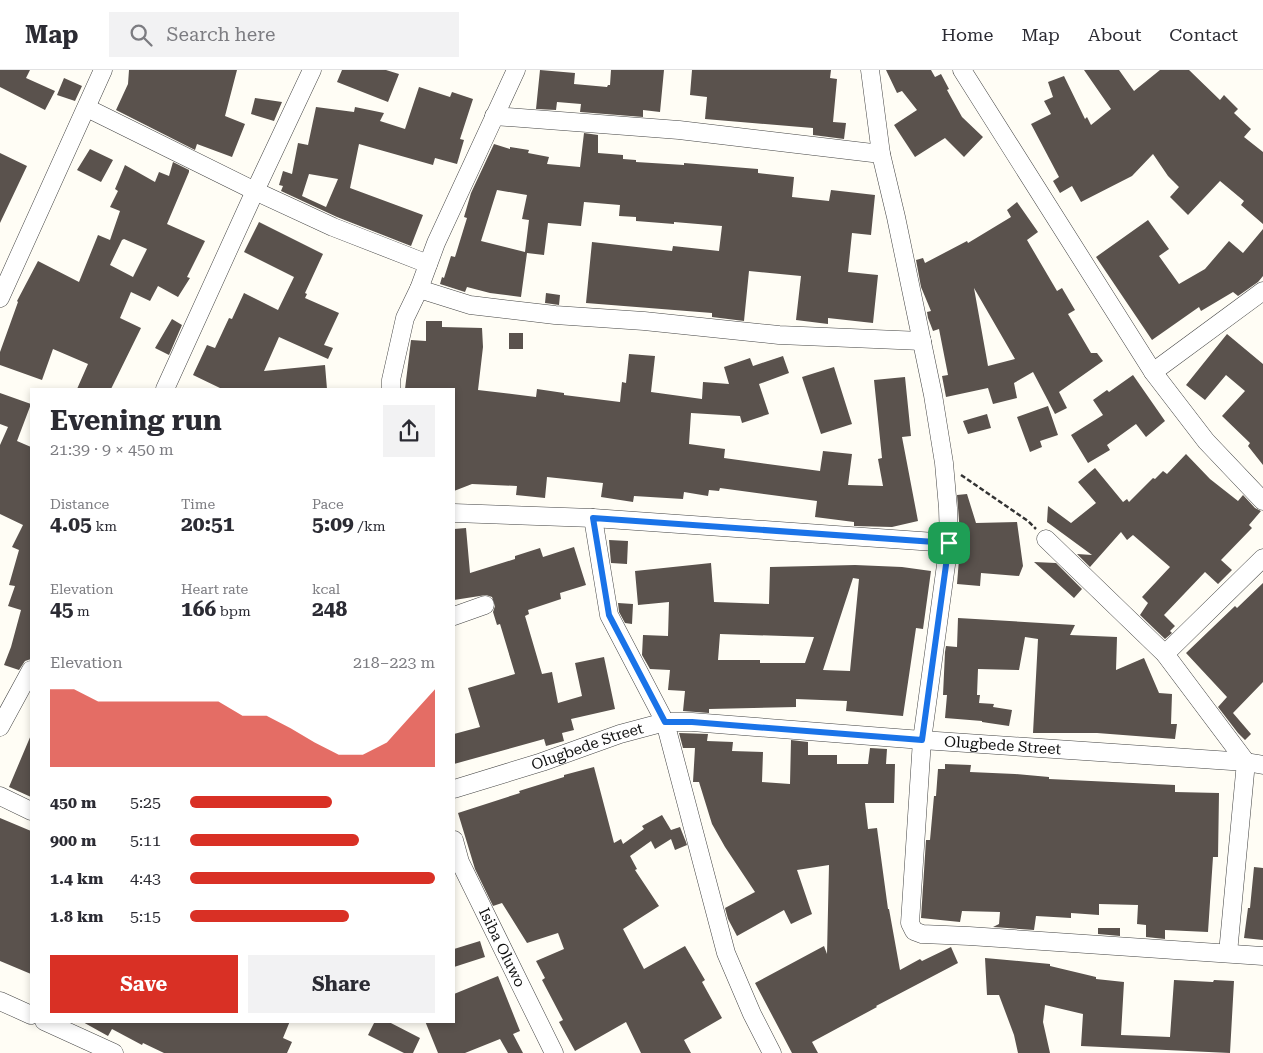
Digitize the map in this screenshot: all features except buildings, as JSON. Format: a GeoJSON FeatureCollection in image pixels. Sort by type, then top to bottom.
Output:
{"type":"FeatureCollection","features":[{"type":"Feature","properties":{"kind":"street"},"geometry":{"type":"LineString","coordinates":[[0,298],[103,70]]}},
{"type":"Feature","properties":{"kind":"street"},"geometry":{"type":"LineString","coordinates":[[165,388],[312,70]]}},
{"type":"Feature","properties":{"kind":"street"},"geometry":{"type":"LineString","coordinates":[[391,388],[391,380],[405,318],[516,70]]}},
{"type":"Feature","properties":{"kind":"street"},"geometry":{"type":"LineString","coordinates":[[870,70],[881,154],[933,395],[944,463],[949,543],[922,740],[910,923],[914,931],[922,934],[1263,956]]}},
{"type":"Feature","properties":{"kind":"street"},"geometry":{"type":"LineString","coordinates":[[962,70],[1153,372],[1206,441],[1263,501]]}},
{"type":"Feature","properties":{"kind":"street"},"geometry":{"type":"LineString","coordinates":[[87,108],[255,192],[333,228],[428,264]]}},
{"type":"Feature","properties":{"kind":"street"},"geometry":{"type":"LineString","coordinates":[[494,116],[679,130],[881,154]]}},
{"type":"Feature","properties":{"kind":"street"},"geometry":{"type":"LineString","coordinates":[[419,289],[470,304],[555,315],[644,321],[779,335],[922,341]]}},
{"type":"Feature","properties":{"kind":"street"},"geometry":{"type":"LineString","coordinates":[[1153,372],[1263,291]]}},
{"type":"Feature","properties":{"kind":"street"},"geometry":{"type":"LineString","coordinates":[[455,513],[593,518],[949,543]]}},
{"type":"Feature","properties":{"kind":"street"},"geometry":{"type":"LineString","coordinates":[[593,518],[609,615],[665,722],[726,953],[752,1014],[772,1053]]}},
{"type":"Feature","properties":{"kind":"street"},"geometry":{"type":"LineString","coordinates":[[1046,539],[1165,654],[1254,764],[1228,953]]}},
{"type":"Feature","properties":{"kind":"street"},"geometry":{"type":"LineString","coordinates":[[1165,654],[1263,558]]}},
{"type":"Feature","properties":{"kind":"street"},"geometry":{"type":"LineString","coordinates":[[455,616],[485,605]]}},
{"type":"Feature","properties":{"kind":"street"},"geometry":{"type":"LineString","coordinates":[[0,723],[30,672]]}},
{"type":"Feature","properties":{"kind":"street","name":"Olugbede Street"},"geometry":{"type":"LineString","coordinates":[[455,788],[542,762],[620,734],[665,722],[692,722],[1254,764]]}},
{"type":"Feature","properties":{"kind":"street"},"geometry":{"type":"LineString","coordinates":[[0,796],[30,811]]}},
{"type":"Feature","properties":{"kind":"street","name":"Isiba Oluwo"},"geometry":{"type":"LineString","coordinates":[[455,844],[460,862],[554,1053]]}},
{"type":"Feature","properties":{"kind":"street"},"geometry":{"type":"LineString","coordinates":[[0,1001],[30,1016]]}},
{"type":"Feature","properties":{"kind":"street"},"geometry":{"type":"LineString","coordinates":[[48,1023],[114,1053]]}},
{"type":"Feature","properties":{"kind":"path"},"geometry":{"type":"LineString","coordinates":[[944,463],[1028,521],[1046,539]]}},
{"type":"Feature","properties":{"kind":"route"},"geometry":{"type":"LineString","coordinates":[[593,518],[806,533],[949,543],[922,740],[692,722],[665,722],[609,615],[593,518]]}}]}
